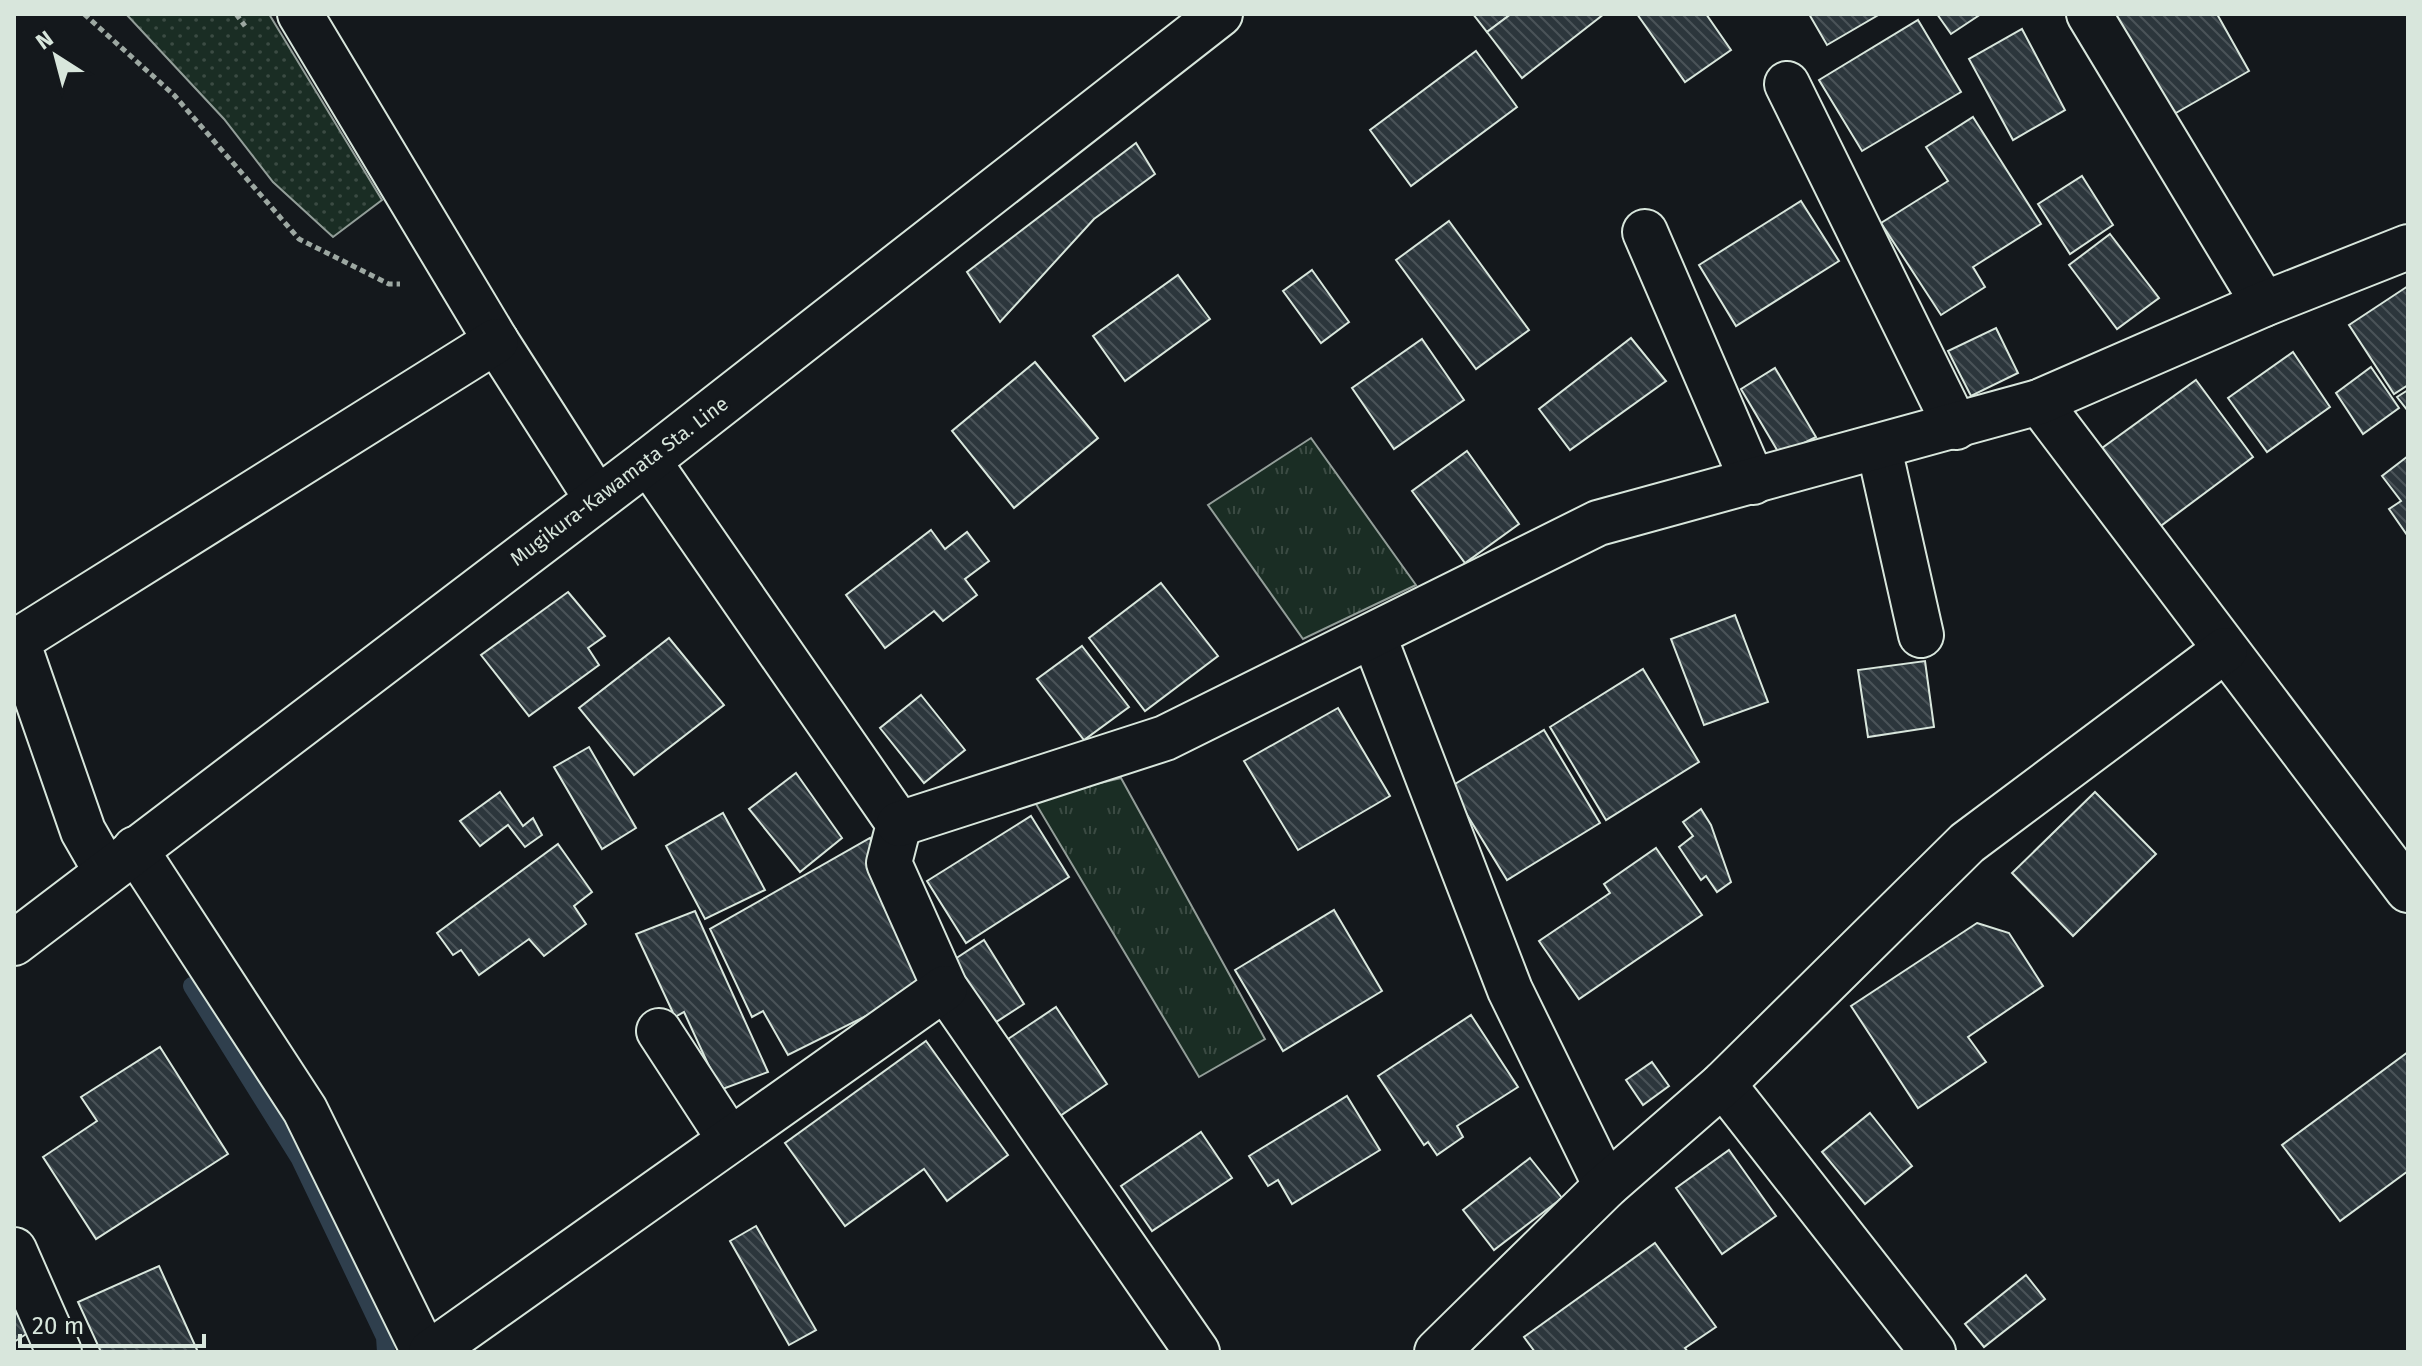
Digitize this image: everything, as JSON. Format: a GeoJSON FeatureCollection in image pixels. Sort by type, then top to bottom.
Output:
{"type":"FeatureCollection","features":[{"type":"Feature","properties":{"kind":"street"},"geometry":{"type":"LineString","coordinates":[[300,14],[496,341],[597,499]]}},
{"type":"Feature","properties":{"kind":"street","name":"Mugikura-Kawamata Sta. Line"},"geometry":{"type":"LineString","coordinates":[[14,943],[648,461],[1220,14]]}},
{"type":"Feature","properties":{"kind":"street"},"geometry":{"type":"LineString","coordinates":[[2089,14],[2264,304]]}},
{"type":"Feature","properties":{"kind":"street"},"geometry":{"type":"LineString","coordinates":[[1787,84],[1956,427]]}},
{"type":"Feature","properties":{"kind":"street"},"geometry":{"type":"LineString","coordinates":[[1645,232],[1753,482]]}},
{"type":"Feature","properties":{"kind":"street"},"geometry":{"type":"LineString","coordinates":[[899,824],[1165,738],[1374,637],[1598,523],[2039,402],[2264,304],[2408,247]]}},
{"type":"Feature","properties":{"kind":"street"},"geometry":{"type":"LineString","coordinates":[[424,1352],[305,1110],[121,860],[83,831],[15,638],[496,341]]}},
{"type":"Feature","properties":{"kind":"street"},"geometry":{"type":"LineString","coordinates":[[2039,402],[2408,890]]}},
{"type":"Feature","properties":{"kind":"street"},"geometry":{"type":"LineString","coordinates":[[1879,448],[1921,635]]}},
{"type":"Feature","properties":{"kind":"street"},"geometry":{"type":"LineString","coordinates":[[648,461],[899,824],[889,863],[945,988],[1197,1352]]}},
{"type":"Feature","properties":{"kind":"street"},"geometry":{"type":"LineString","coordinates":[[1374,637],[1510,990],[1606,1186]]}},
{"type":"Feature","properties":{"kind":"street"},"geometry":{"type":"LineString","coordinates":[[1437,1352],[1606,1186],[1723,1084],[1967,843],[2225,650]]}},
{"type":"Feature","properties":{"kind":"street"},"geometry":{"type":"LineString","coordinates":[[431,1352],[945,988]]}},
{"type":"Feature","properties":{"kind":"street"},"geometry":{"type":"LineString","coordinates":[[659,1031],[730,1140]]}},
{"type":"Feature","properties":{"kind":"street"},"geometry":{"type":"LineString","coordinates":[[1723,1084],[1933,1352]]}},
{"type":"Feature","properties":{"kind":"street"},"geometry":{"type":"LineString","coordinates":[[14,1250],[59,1352]]}},
{"type":"Feature","properties":{"kind":"path"},"geometry":{"type":"LineString","coordinates":[[84,14],[174,95],[299,239],[389,284],[461,281]]}},
{"type":"Feature","properties":{"kind":"green space"},"geometry":{"type":"Polygon","coordinates":[[[126,14],[269,14],[382,200],[333,237],[273,182],[224,119],[126,14]]]}},
{"type":"Feature","properties":{"kind":"green space"},"geometry":{"type":"Polygon","coordinates":[[[1311,438],[1416,585],[1303,639],[1208,505],[1311,438]]]}},
{"type":"Feature","properties":{"kind":"green space"},"geometry":{"type":"Polygon","coordinates":[[[1121,778],[1265,1039],[1199,1077],[1033,799],[1121,778]]]}},
{"type":"Feature","properties":{"kind":"building"},"geometry":{"type":"Polygon","coordinates":[[[1473,14],[1511,14],[1487,32],[1473,14]]]}},
{"type":"Feature","properties":{"kind":"building"},"geometry":{"type":"Polygon","coordinates":[[[1511,14],[1604,14],[1522,78],[1487,32],[1511,14]]]}},
{"type":"Feature","properties":{"kind":"building"},"geometry":{"type":"Polygon","coordinates":[[[1637,14],[1706,14],[1731,50],[1685,82],[1637,14]]]}},
{"type":"Feature","properties":{"kind":"building"},"geometry":{"type":"Polygon","coordinates":[[[1809,14],[1880,14],[1827,45],[1809,14]]]}},
{"type":"Feature","properties":{"kind":"building"},"geometry":{"type":"Polygon","coordinates":[[[1937,14],[1981,14],[1951,34],[1937,14]]]}},
{"type":"Feature","properties":{"kind":"building"},"geometry":{"type":"Polygon","coordinates":[[[2102,14],[2217,14],[2249,71],[2162,121],[2102,14]]]}},
{"type":"Feature","properties":{"kind":"building"},"geometry":{"type":"Polygon","coordinates":[[[1918,20],[1961,92],[1862,151],[1819,80],[1918,20]]]}},
{"type":"Feature","properties":{"kind":"building"},"geometry":{"type":"Polygon","coordinates":[[[2022,29],[2065,110],[2013,140],[1969,59],[2022,29]]]}},
{"type":"Feature","properties":{"kind":"building"},"geometry":{"type":"Polygon","coordinates":[[[1476,51],[1517,107],[1411,186],[1370,130],[1476,51]]]}},
{"type":"Feature","properties":{"kind":"building"},"geometry":{"type":"Polygon","coordinates":[[[1973,117],[2041,224],[1973,267],[1985,287],[1941,315],[1881,223],[1948,181],[1926,147],[1973,117]]]}},
{"type":"Feature","properties":{"kind":"building"},"geometry":{"type":"Polygon","coordinates":[[[1136,143],[1155,174],[1094,219],[1000,322],[967,272],[1136,143]]]}},
{"type":"Feature","properties":{"kind":"building"},"geometry":{"type":"Polygon","coordinates":[[[2082,176],[2113,225],[2070,254],[2038,204],[2082,176]]]}},
{"type":"Feature","properties":{"kind":"building"},"geometry":{"type":"Polygon","coordinates":[[[1801,201],[1839,261],[1736,326],[1699,265],[1801,201]]]}},
{"type":"Feature","properties":{"kind":"building"},"geometry":{"type":"Polygon","coordinates":[[[1449,221],[1529,330],[1476,369],[1396,260],[1449,221]]]}},
{"type":"Feature","properties":{"kind":"building"},"geometry":{"type":"Polygon","coordinates":[[[2110,234],[2159,298],[2117,329],[2069,265],[2110,234]]]}},
{"type":"Feature","properties":{"kind":"building"},"geometry":{"type":"Polygon","coordinates":[[[1312,270],[1349,322],[1321,343],[1283,291],[1312,270]]]}},
{"type":"Feature","properties":{"kind":"building"},"geometry":{"type":"Polygon","coordinates":[[[1178,275],[1210,319],[1125,381],[1093,336],[1178,275]]]}},
{"type":"Feature","properties":{"kind":"building"},"geometry":{"type":"Polygon","coordinates":[[[2408,286],[2408,385],[2394,394],[2349,325],[2408,286]]]}},
{"type":"Feature","properties":{"kind":"building"},"geometry":{"type":"Polygon","coordinates":[[[1996,328],[2018,373],[1971,396],[1948,351],[1996,328]]]}},
{"type":"Feature","properties":{"kind":"building"},"geometry":{"type":"Polygon","coordinates":[[[1631,338],[1666,381],[1570,450],[1539,409],[1631,338]]]}},
{"type":"Feature","properties":{"kind":"building"},"geometry":{"type":"Polygon","coordinates":[[[1422,339],[1464,400],[1394,449],[1352,388],[1422,339]]]}},
{"type":"Feature","properties":{"kind":"building"},"geometry":{"type":"Polygon","coordinates":[[[2293,352],[2330,407],[2267,452],[2228,398],[2293,352]]]}},
{"type":"Feature","properties":{"kind":"building"},"geometry":{"type":"Polygon","coordinates":[[[1035,362],[1098,438],[1014,508],[952,431],[1035,362]]]}},
{"type":"Feature","properties":{"kind":"building"},"geometry":{"type":"Polygon","coordinates":[[[2371,367],[2399,408],[2363,434],[2336,393],[2371,367]]]}},
{"type":"Feature","properties":{"kind":"building"},"geometry":{"type":"Polygon","coordinates":[[[1775,368],[1816,437],[1780,455],[1741,389],[1775,368]]]}},
{"type":"Feature","properties":{"kind":"building"},"geometry":{"type":"Polygon","coordinates":[[[2196,380],[2253,457],[2150,534],[2091,456],[2196,380]]]}},
{"type":"Feature","properties":{"kind":"building"},"geometry":{"type":"Polygon","coordinates":[[[2408,390],[2408,411],[2397,397],[2408,390]]]}},
{"type":"Feature","properties":{"kind":"building"},"geometry":{"type":"Polygon","coordinates":[[[1467,451],[1519,524],[1465,563],[1412,491],[1467,451]]]}},
{"type":"Feature","properties":{"kind":"building"},"geometry":{"type":"Polygon","coordinates":[[[2408,456],[2407,535],[2389,509],[2401,501],[2382,476],[2408,456]]]}},
{"type":"Feature","properties":{"kind":"building"},"geometry":{"type":"Polygon","coordinates":[[[931,530],[945,549],[967,532],[989,561],[965,579],[977,595],[943,621],[934,611],[885,648],[846,595],[931,530]]]}},
{"type":"Feature","properties":{"kind":"building"},"geometry":{"type":"Polygon","coordinates":[[[1161,583],[1218,656],[1145,711],[1089,638],[1161,583]]]}},
{"type":"Feature","properties":{"kind":"building"},"geometry":{"type":"Polygon","coordinates":[[[568,592],[605,636],[588,648],[599,665],[529,716],[481,655],[568,592]]]}},
{"type":"Feature","properties":{"kind":"building"},"geometry":{"type":"Polygon","coordinates":[[[1735,615],[1768,702],[1704,725],[1671,639],[1735,615]]]}},
{"type":"Feature","properties":{"kind":"building"},"geometry":{"type":"Polygon","coordinates":[[[669,638],[724,705],[634,775],[579,708],[669,638]]]}},
{"type":"Feature","properties":{"kind":"building"},"geometry":{"type":"Polygon","coordinates":[[[1082,646],[1129,707],[1084,740],[1037,679],[1082,646]]]}},
{"type":"Feature","properties":{"kind":"building"},"geometry":{"type":"Polygon","coordinates":[[[1925,661],[1934,727],[1868,737],[1858,670],[1925,661]]]}},
{"type":"Feature","properties":{"kind":"building"},"geometry":{"type":"Polygon","coordinates":[[[1643,669],[1699,762],[1606,820],[1550,727],[1643,669]]]}},
{"type":"Feature","properties":{"kind":"building"},"geometry":{"type":"Polygon","coordinates":[[[921,695],[965,750],[924,783],[880,728],[921,695]]]}},
{"type":"Feature","properties":{"kind":"building"},"geometry":{"type":"Polygon","coordinates":[[[1338,708],[1390,796],[1298,850],[1244,761],[1338,708]]]}},
{"type":"Feature","properties":{"kind":"building"},"geometry":{"type":"Polygon","coordinates":[[[1544,730],[1600,823],[1507,880],[1450,787],[1544,730]]]}},
{"type":"Feature","properties":{"kind":"building"},"geometry":{"type":"Polygon","coordinates":[[[589,747],[636,828],[602,849],[554,767],[589,747]]]}},
{"type":"Feature","properties":{"kind":"building"},"geometry":{"type":"Polygon","coordinates":[[[796,773],[842,838],[800,872],[749,809],[796,773]]]}},
{"type":"Feature","properties":{"kind":"building"},"geometry":{"type":"Polygon","coordinates":[[[500,792],[523,826],[533,818],[542,835],[525,847],[508,825],[480,846],[460,821],[500,792]]]}},
{"type":"Feature","properties":{"kind":"building"},"geometry":{"type":"Polygon","coordinates":[[[2095,792],[2156,854],[2073,936],[2012,873],[2095,792]]]}},
{"type":"Feature","properties":{"kind":"building"},"geometry":{"type":"Polygon","coordinates":[[[1701,809],[1711,825],[1731,882],[1717,892],[1706,876],[1701,880],[1679,847],[1693,836],[1683,822],[1701,809]]]}},
{"type":"Feature","properties":{"kind":"building"},"geometry":{"type":"Polygon","coordinates":[[[723,813],[765,890],[705,919],[666,846],[723,813]]]}},
{"type":"Feature","properties":{"kind":"building"},"geometry":{"type":"Polygon","coordinates":[[[1031,816],[1069,877],[966,943],[927,881],[1031,816]]]}},
{"type":"Feature","properties":{"kind":"building"},"geometry":{"type":"Polygon","coordinates":[[[870,838],[930,984],[788,1055],[763,1011],[752,1017],[710,929],[870,838]]]}},
{"type":"Feature","properties":{"kind":"building"},"geometry":{"type":"Polygon","coordinates":[[[558,844],[592,892],[574,906],[586,924],[544,956],[529,939],[479,975],[461,950],[453,955],[437,933],[558,844]]]}},
{"type":"Feature","properties":{"kind":"building"},"geometry":{"type":"Polygon","coordinates":[[[1656,848],[1702,915],[1579,999],[1539,941],[1610,893],[1604,884],[1656,848]]]}},
{"type":"Feature","properties":{"kind":"building"},"geometry":{"type":"Polygon","coordinates":[[[1334,910],[1382,991],[1283,1051],[1235,970],[1334,910]]]}},
{"type":"Feature","properties":{"kind":"building"},"geometry":{"type":"Polygon","coordinates":[[[695,911],[768,1072],[720,1090],[684,1012],[675,1017],[636,934],[695,911]]]}},
{"type":"Feature","properties":{"kind":"building"},"geometry":{"type":"Polygon","coordinates":[[[1977,923],[2009,933],[2043,986],[1968,1037],[1986,1062],[1918,1108],[1851,1006],[1977,923]]]}},
{"type":"Feature","properties":{"kind":"building"},"geometry":{"type":"Polygon","coordinates":[[[984,940],[1024,1004],[993,1024],[952,961],[984,940]]]}},
{"type":"Feature","properties":{"kind":"building"},"geometry":{"type":"Polygon","coordinates":[[[1056,1007],[1107,1084],[1057,1118],[1005,1041],[1056,1007]]]}},
{"type":"Feature","properties":{"kind":"building"},"geometry":{"type":"Polygon","coordinates":[[[1471,1015],[1518,1087],[1457,1126],[1463,1137],[1437,1155],[1428,1142],[1424,1145],[1378,1076],[1471,1015]]]}},
{"type":"Feature","properties":{"kind":"building"},"geometry":{"type":"Polygon","coordinates":[[[926,1041],[1008,1155],[947,1201],[924,1169],[845,1226],[785,1143],[926,1041]]]}},
{"type":"Feature","properties":{"kind":"building"},"geometry":{"type":"Polygon","coordinates":[[[160,1047],[228,1154],[96,1239],[43,1157],[97,1121],[81,1097],[160,1047]]]}},
{"type":"Feature","properties":{"kind":"building"},"geometry":{"type":"Polygon","coordinates":[[[2408,1052],[2408,1171],[2340,1221],[2282,1145],[2408,1052]]]}},
{"type":"Feature","properties":{"kind":"building"},"geometry":{"type":"Polygon","coordinates":[[[1652,1062],[1669,1086],[1643,1105],[1626,1080],[1652,1062]]]}},
{"type":"Feature","properties":{"kind":"building"},"geometry":{"type":"Polygon","coordinates":[[[1347,1096],[1380,1150],[1292,1204],[1278,1180],[1268,1186],[1249,1156],[1347,1096]]]}},
{"type":"Feature","properties":{"kind":"building"},"geometry":{"type":"Polygon","coordinates":[[[1870,1113],[1912,1166],[1865,1204],[1822,1152],[1870,1113]]]}},
{"type":"Feature","properties":{"kind":"building"},"geometry":{"type":"Polygon","coordinates":[[[1201,1132],[1232,1178],[1152,1231],[1121,1186],[1201,1132]]]}},
{"type":"Feature","properties":{"kind":"building"},"geometry":{"type":"Polygon","coordinates":[[[1729,1150],[1776,1216],[1722,1254],[1676,1188],[1729,1150]]]}},
{"type":"Feature","properties":{"kind":"building"},"geometry":{"type":"Polygon","coordinates":[[[1530,1158],[1562,1198],[1494,1250],[1463,1210],[1530,1158]]]}},
{"type":"Feature","properties":{"kind":"building"},"geometry":{"type":"Polygon","coordinates":[[[756,1226],[816,1330],[789,1345],[730,1241],[756,1226]]]}},
{"type":"Feature","properties":{"kind":"building"},"geometry":{"type":"Polygon","coordinates":[[[1655,1243],[1716,1327],[1685,1348],[1688,1352],[1535,1352],[1524,1337],[1655,1243]]]}},
{"type":"Feature","properties":{"kind":"building"},"geometry":{"type":"Polygon","coordinates":[[[159,1266],[198,1352],[101,1352],[78,1302],[159,1266]]]}},
{"type":"Feature","properties":{"kind":"building"},"geometry":{"type":"Polygon","coordinates":[[[2026,1275],[2045,1299],[1984,1347],[1965,1324],[2026,1275]]]}},
{"type":"Feature","properties":{"kind":"building"},"geometry":{"type":"Polygon","coordinates":[[[14,1291],[37,1327],[14,1342],[14,1291]]]}},
{"type":"Feature","properties":{"kind":"waterway"},"geometry":{"type":"LineString","coordinates":[[192,986],[300,1159],[385,1337],[386,1352]]}}]}
